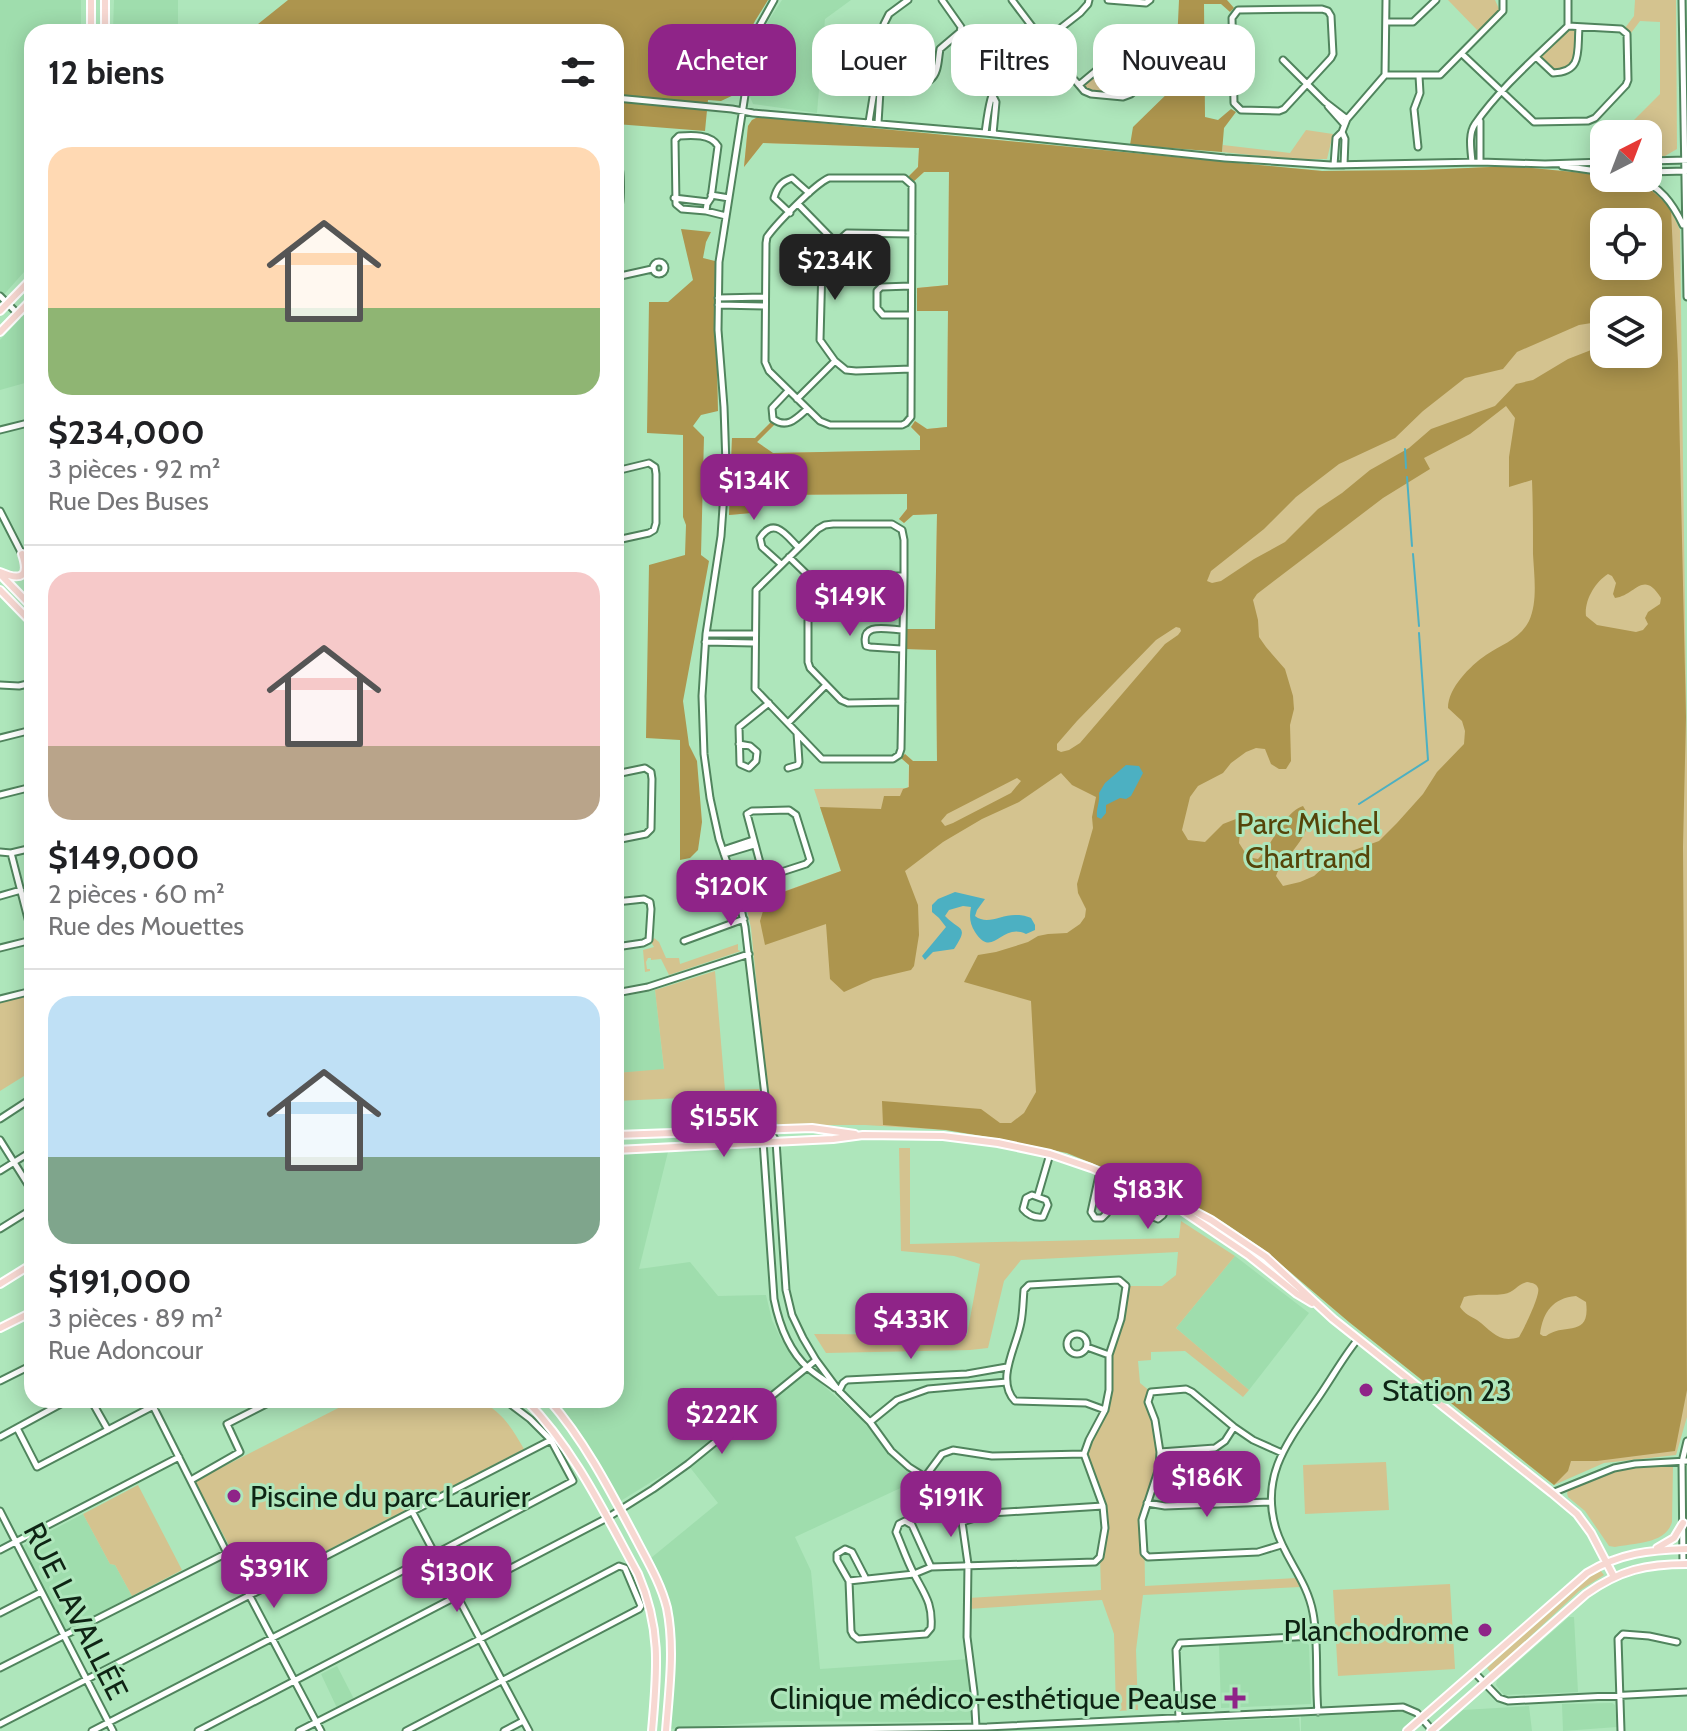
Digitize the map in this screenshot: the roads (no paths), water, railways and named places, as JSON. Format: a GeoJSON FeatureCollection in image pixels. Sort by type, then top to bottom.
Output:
{"type":"FeatureCollection","features":[{"type":"Feature","properties":{"kind":"main road"},"geometry":{"type":"LineString","coordinates":[[91,0],[91,24]]}},
{"type":"Feature","properties":{"kind":"main road"},"geometry":{"type":"LineString","coordinates":[[105,0],[105,24]]}},
{"type":"Feature","properties":{"kind":"main road"},"geometry":{"type":"LineString","coordinates":[[0,311],[24,286]]}},
{"type":"Feature","properties":{"kind":"main road"},"geometry":{"type":"LineString","coordinates":[[0,332],[24,308]]}},
{"type":"Feature","properties":{"kind":"main road"},"geometry":{"type":"LineString","coordinates":[[22,554],[24,560]]}},
{"type":"Feature","properties":{"kind":"main road"},"geometry":{"type":"LineString","coordinates":[[0,574],[12,577],[24,574]]}},
{"type":"Feature","properties":{"kind":"main road"},"geometry":{"type":"LineString","coordinates":[[0,574],[24,599]]}},
{"type":"Feature","properties":{"kind":"main road"},"geometry":{"type":"LineString","coordinates":[[0,590],[24,615]]}},
{"type":"Feature","properties":{"kind":"main road"},"geometry":{"type":"LineString","coordinates":[[624,1135],[812,1128],[863,1135],[943,1136],[1050,1154],[1100,1171],[1168,1201],[1320,1308]]}},
{"type":"Feature","properties":{"kind":"main road"},"geometry":{"type":"LineString","coordinates":[[624,1150],[863,1135]]}},
{"type":"Feature","properties":{"kind":"main road"},"geometry":{"type":"LineString","coordinates":[[1168,1201],[1211,1220],[1266,1257],[1320,1308],[1577,1514],[1591,1533],[1614,1577]]}},
{"type":"Feature","properties":{"kind":"main road"},"geometry":{"type":"LineString","coordinates":[[0,1284],[24,1269]]}},
{"type":"Feature","properties":{"kind":"main road"},"geometry":{"type":"LineString","coordinates":[[0,1328],[24,1316]]}},
{"type":"Feature","properties":{"kind":"main road"},"geometry":{"type":"LineString","coordinates":[[534,1408],[567,1448],[638,1574],[651,1610],[657,1653],[652,1731]]}},
{"type":"Feature","properties":{"kind":"main road"},"geometry":{"type":"LineString","coordinates":[[555,1408],[577,1437],[621,1510],[659,1585],[666,1606],[671,1651],[666,1731]]}},
{"type":"Feature","properties":{"kind":"main road"},"geometry":{"type":"LineString","coordinates":[[1649,1551],[1674,1538],[1683,1523]]}},
{"type":"Feature","properties":{"kind":"main road"},"geometry":{"type":"LineString","coordinates":[[1407,1731],[1578,1580],[1606,1561],[1649,1551],[1685,1549]]}},
{"type":"Feature","properties":{"kind":"main road"},"geometry":{"type":"LineString","coordinates":[[1432,1730],[1586,1594],[1614,1577],[1638,1568],[1685,1564]]}},
{"type":"Feature","properties":{"kind":"street"},"geometry":{"type":"LineString","coordinates":[[774,0],[759,27],[752,50],[720,252],[718,301],[726,465],[721,536],[705,642],[702,696],[704,754],[711,807],[744,919],[769,1129],[776,1141],[786,1290],[792,1315],[816,1360],[839,1391],[870,1422],[891,1451],[949,1499],[962,1522],[968,1564],[967,1637],[976,1727]]}},
{"type":"Feature","properties":{"kind":"street"},"geometry":{"type":"LineString","coordinates":[[884,24],[886,18],[908,0]]}},
{"type":"Feature","properties":{"kind":"street"},"geometry":{"type":"LineString","coordinates":[[935,75],[940,49],[960,32],[961,27],[942,0]]}},
{"type":"Feature","properties":{"kind":"street"},"geometry":{"type":"LineString","coordinates":[[1012,0],[1030,24]]}},
{"type":"Feature","properties":{"kind":"street"},"geometry":{"type":"LineString","coordinates":[[1065,24],[1080,13],[1089,0]]}},
{"type":"Feature","properties":{"kind":"street"},"geometry":{"type":"LineString","coordinates":[[1108,0],[1146,3],[1150,0]]}},
{"type":"Feature","properties":{"kind":"street"},"geometry":{"type":"LineString","coordinates":[[1334,165],[1336,138],[1342,132],[1345,121],[1385,75],[1386,0]]}},
{"type":"Feature","properties":{"kind":"street"},"geometry":{"type":"LineString","coordinates":[[1386,22],[1413,22],[1436,0]]}},
{"type":"Feature","properties":{"kind":"street"},"geometry":{"type":"LineString","coordinates":[[1385,75],[1440,75],[1503,11],[1503,0]]}},
{"type":"Feature","properties":{"kind":"street"},"geometry":{"type":"LineString","coordinates":[[1472,162],[1474,125],[1502,91],[1568,26],[1568,0]]}},
{"type":"Feature","properties":{"kind":"street"},"geometry":{"type":"LineString","coordinates":[[1682,0],[1687,297]]}},
{"type":"Feature","properties":{"kind":"street"},"geometry":{"type":"LineString","coordinates":[[1238,10],[1328,11],[1331,16],[1333,54],[1307,84],[1279,111],[1241,110],[1237,107],[1234,103],[1234,13],[1238,10]]}},
{"type":"Feature","properties":{"kind":"street"},"geometry":{"type":"LineString","coordinates":[[1462,54],[1534,122],[1588,121],[1595,118],[1628,80],[1627,34],[1621,29],[1568,26]]}},
{"type":"Feature","properties":{"kind":"street"},"geometry":{"type":"LineString","coordinates":[[1536,57],[1553,73],[1571,69],[1577,60],[1579,28]]}},
{"type":"Feature","properties":{"kind":"street"},"geometry":{"type":"LineString","coordinates":[[1283,60],[1345,121]]}},
{"type":"Feature","properties":{"kind":"street"},"geometry":{"type":"LineString","coordinates":[[1077,83],[1079,85],[1084,91],[1091,94],[1123,97],[1148,79],[1148,72],[1144,67],[1111,63],[1103,65],[1079,85]]}},
{"type":"Feature","properties":{"kind":"street"},"geometry":{"type":"LineString","coordinates":[[1418,147],[1414,109],[1420,93],[1419,76]]}},
{"type":"Feature","properties":{"kind":"street"},"geometry":{"type":"LineString","coordinates":[[869,122],[873,96]]}},
{"type":"Feature","properties":{"kind":"street"},"geometry":{"type":"LineString","coordinates":[[878,123],[880,96]]}},
{"type":"Feature","properties":{"kind":"street"},"geometry":{"type":"LineString","coordinates":[[985,133],[992,96]]}},
{"type":"Feature","properties":{"kind":"street"},"geometry":{"type":"LineString","coordinates":[[993,96],[996,102],[993,134]]}},
{"type":"Feature","properties":{"kind":"street"},"geometry":{"type":"LineString","coordinates":[[624,99],[1225,158],[1334,165],[1590,162]]}},
{"type":"Feature","properties":{"kind":"street"},"geometry":{"type":"LineString","coordinates":[[1480,120],[1480,162]]}},
{"type":"Feature","properties":{"kind":"street"},"geometry":{"type":"LineString","coordinates":[[1342,132],[1345,139],[1344,165]]}},
{"type":"Feature","properties":{"kind":"street"},"geometry":{"type":"LineString","coordinates":[[706,211],[717,144],[710,138],[682,135],[675,140],[676,204],[682,209],[726,216]]}},
{"type":"Feature","properties":{"kind":"street"},"geometry":{"type":"LineString","coordinates":[[1662,161],[1686,160]]}},
{"type":"Feature","properties":{"kind":"street"},"geometry":{"type":"LineString","coordinates":[[1545,164],[1590,170]]}},
{"type":"Feature","properties":{"kind":"street"},"geometry":{"type":"LineString","coordinates":[[1662,172],[1686,171]]}},
{"type":"Feature","properties":{"kind":"street"},"geometry":{"type":"LineString","coordinates":[[790,213],[774,198],[776,189],[792,178],[809,193]]}},
{"type":"Feature","properties":{"kind":"street"},"geometry":{"type":"LineString","coordinates":[[829,178],[904,178],[912,185],[911,417],[902,425],[830,425],[820,421],[769,371],[765,362],[767,237],[798,204],[829,178]]}},
{"type":"Feature","properties":{"kind":"street"},"geometry":{"type":"LineString","coordinates":[[1662,192],[1685,230]]}},
{"type":"Feature","properties":{"kind":"street"},"geometry":{"type":"LineString","coordinates":[[711,195],[729,198]]}},
{"type":"Feature","properties":{"kind":"street"},"geometry":{"type":"LineString","coordinates":[[674,198],[708,202]]}},
{"type":"Feature","properties":{"kind":"street"},"geometry":{"type":"LineString","coordinates":[[798,204],[836,243]]}},
{"type":"Feature","properties":{"kind":"street"},"geometry":{"type":"LineString","coordinates":[[911,369],[846,370],[835,361],[820,340],[822,260],[836,243],[847,233],[853,232],[912,234]]}},
{"type":"Feature","properties":{"kind":"street"},"geometry":{"type":"LineString","coordinates":[[624,275],[652,269]]}},
{"type":"Feature","properties":{"kind":"street"},"geometry":{"type":"LineString","coordinates":[[911,286],[881,287],[877,291],[877,308],[883,315],[911,315]]}},
{"type":"Feature","properties":{"kind":"street"},"geometry":{"type":"LineString","coordinates":[[0,296],[18,314]]}},
{"type":"Feature","properties":{"kind":"street"},"geometry":{"type":"LineString","coordinates":[[718,301],[765,297]]}},
{"type":"Feature","properties":{"kind":"street"},"geometry":{"type":"LineString","coordinates":[[718,301],[765,306]]}},
{"type":"Feature","properties":{"kind":"street"},"geometry":{"type":"LineString","coordinates":[[797,399],[835,361]]}},
{"type":"Feature","properties":{"kind":"street"},"geometry":{"type":"LineString","coordinates":[[788,391],[772,408],[773,419],[786,425],[807,409]]}},
{"type":"Feature","properties":{"kind":"street"},"geometry":{"type":"LineString","coordinates":[[0,430],[24,424]]}},
{"type":"Feature","properties":{"kind":"street"},"geometry":{"type":"LineString","coordinates":[[624,469],[647,463],[652,464],[656,471],[654,530],[624,538]]}},
{"type":"Feature","properties":{"kind":"street"},"geometry":{"type":"LineString","coordinates":[[0,511],[22,554]]}},
{"type":"Feature","properties":{"kind":"street"},"geometry":{"type":"LineString","coordinates":[[892,524],[902,530],[901,752],[893,759],[822,759],[755,689],[756,590],[789,557],[825,525],[892,524]]}},
{"type":"Feature","properties":{"kind":"street"},"geometry":{"type":"LineString","coordinates":[[781,564],[762,547],[760,538],[763,532],[775,527],[798,547]]}},
{"type":"Feature","properties":{"kind":"street"},"geometry":{"type":"LineString","coordinates":[[789,557],[826,593]]}},
{"type":"Feature","properties":{"kind":"street"},"geometry":{"type":"LineString","coordinates":[[902,702],[848,703],[841,700],[810,668],[808,634],[810,613],[826,593],[846,576],[904,576]]}},
{"type":"Feature","properties":{"kind":"street"},"geometry":{"type":"LineString","coordinates":[[901,649],[866,646],[864,636],[871,629],[902,630]]}},
{"type":"Feature","properties":{"kind":"street"},"geometry":{"type":"LineString","coordinates":[[706,634],[754,634]]}},
{"type":"Feature","properties":{"kind":"street"},"geometry":{"type":"LineString","coordinates":[[705,642],[754,643]]}},
{"type":"Feature","properties":{"kind":"street"},"geometry":{"type":"LineString","coordinates":[[0,685],[24,685]]}},
{"type":"Feature","properties":{"kind":"street"},"geometry":{"type":"LineString","coordinates":[[788,723],[826,685]]}},
{"type":"Feature","properties":{"kind":"street"},"geometry":{"type":"LineString","coordinates":[[739,744],[750,746],[757,752],[756,761],[749,768],[740,764],[739,744],[739,727],[769,703]]}},
{"type":"Feature","properties":{"kind":"street"},"geometry":{"type":"LineString","coordinates":[[0,738],[24,732]]}},
{"type":"Feature","properties":{"kind":"street"},"geometry":{"type":"LineString","coordinates":[[788,768],[799,762],[797,732]]}},
{"type":"Feature","properties":{"kind":"street"},"geometry":{"type":"LineString","coordinates":[[624,772],[647,768],[652,777],[651,829],[646,834],[624,838]]}},
{"type":"Feature","properties":{"kind":"street"},"geometry":{"type":"LineString","coordinates":[[0,795],[24,789]]}},
{"type":"Feature","properties":{"kind":"street"},"geometry":{"type":"LineString","coordinates":[[791,810],[796,815],[810,860],[766,877],[754,842],[748,812],[791,810]]}},
{"type":"Feature","properties":{"kind":"street"},"geometry":{"type":"LineString","coordinates":[[724,852],[754,842]]}},
{"type":"Feature","properties":{"kind":"street"},"geometry":{"type":"LineString","coordinates":[[0,852],[24,850]]}},
{"type":"Feature","properties":{"kind":"street"},"geometry":{"type":"LineString","coordinates":[[11,853],[24,898]]}},
{"type":"Feature","properties":{"kind":"street"},"geometry":{"type":"LineString","coordinates":[[684,895],[732,877]]}},
{"type":"Feature","properties":{"kind":"street"},"geometry":{"type":"LineString","coordinates":[[0,896],[21,890]]}},
{"type":"Feature","properties":{"kind":"street"},"geometry":{"type":"LineString","coordinates":[[624,901],[644,899],[651,906],[650,939],[624,946]]}},
{"type":"Feature","properties":{"kind":"street"},"geometry":{"type":"LineString","coordinates":[[684,941],[744,919]]}},
{"type":"Feature","properties":{"kind":"street"},"geometry":{"type":"LineString","coordinates":[[0,948],[24,940]]}},
{"type":"Feature","properties":{"kind":"street"},"geometry":{"type":"LineString","coordinates":[[624,992],[648,987],[749,954]]}},
{"type":"Feature","properties":{"kind":"street"},"geometry":{"type":"LineString","coordinates":[[0,999],[24,993]]}},
{"type":"Feature","properties":{"kind":"street"},"geometry":{"type":"LineString","coordinates":[[0,1119],[24,1103]]}},
{"type":"Feature","properties":{"kind":"street"},"geometry":{"type":"LineString","coordinates":[[769,1129],[763,1141],[774,1299],[779,1322],[806,1367],[839,1391]]}},
{"type":"Feature","properties":{"kind":"street"},"geometry":{"type":"LineString","coordinates":[[0,1140],[24,1178]]}},
{"type":"Feature","properties":{"kind":"street"},"geometry":{"type":"LineString","coordinates":[[1038,1196],[1050,1154]]}},
{"type":"Feature","properties":{"kind":"street"},"geometry":{"type":"LineString","coordinates":[[0,1171],[24,1156]]}},
{"type":"Feature","properties":{"kind":"street"},"geometry":{"type":"LineString","coordinates":[[1100,1171],[1091,1212],[1095,1218],[1102,1218],[1107,1213],[1116,1178]]}},
{"type":"Feature","properties":{"kind":"street"},"geometry":{"type":"LineString","coordinates":[[1152,1192],[1147,1206],[1148,1213],[1154,1218],[1163,1215],[1168,1201]]}},
{"type":"Feature","properties":{"kind":"street"},"geometry":{"type":"LineString","coordinates":[[1038,1196],[1048,1205],[1043,1217],[1033,1217],[1023,1209],[1026,1198],[1038,1196]]}},
{"type":"Feature","properties":{"kind":"street"},"geometry":{"type":"LineString","coordinates":[[0,1229],[24,1214]]}},
{"type":"Feature","properties":{"kind":"street"},"geometry":{"type":"LineString","coordinates":[[1261,1264],[1266,1257]]}},
{"type":"Feature","properties":{"kind":"street"},"geometry":{"type":"LineString","coordinates":[[849,1581],[914,1574],[931,1567],[1095,1562],[1100,1557],[1105,1528],[1103,1506],[1084,1454],[1105,1410],[1109,1390],[1109,1355],[1123,1309],[1126,1286],[1119,1280],[1029,1285],[1024,1290],[1021,1323],[1008,1367],[1007,1382],[1011,1397],[1015,1401],[1086,1403],[1105,1410]]}},
{"type":"Feature","properties":{"kind":"street"},"geometry":{"type":"LineString","coordinates":[[1076,1333],[1084,1335],[1087,1347],[1081,1353],[1072,1353],[1068,1349],[1067,1339],[1076,1333]]}},
{"type":"Feature","properties":{"kind":"street"},"geometry":{"type":"LineString","coordinates":[[1318,1712],[1314,1616],[1307,1591],[1281,1545],[1270,1502],[1273,1477],[1282,1453],[1358,1339]]}},
{"type":"Feature","properties":{"kind":"street"},"geometry":{"type":"LineString","coordinates":[[1087,1347],[1109,1355]]}},
{"type":"Feature","properties":{"kind":"street"},"geometry":{"type":"LineString","coordinates":[[198,1731],[621,1510],[688,1464],[816,1360]]}},
{"type":"Feature","properties":{"kind":"street"},"geometry":{"type":"LineString","coordinates":[[839,1391],[847,1380],[967,1374],[1008,1367]]}},
{"type":"Feature","properties":{"kind":"street"},"geometry":{"type":"LineString","coordinates":[[0,1381],[24,1369]]}},
{"type":"Feature","properties":{"kind":"street"},"geometry":{"type":"LineString","coordinates":[[926,1375],[928,1389]]}},
{"type":"Feature","properties":{"kind":"street"},"geometry":{"type":"LineString","coordinates":[[870,1422],[897,1400],[928,1389],[1007,1382]]}},
{"type":"Feature","properties":{"kind":"street"},"geometry":{"type":"LineString","coordinates":[[1281,1545],[1258,1552],[1148,1557],[1144,1553],[1142,1520],[1154,1488],[1160,1452],[1155,1420],[1148,1402],[1151,1392],[1186,1389],[1253,1440],[1282,1453]]}},
{"type":"Feature","properties":{"kind":"street"},"geometry":{"type":"LineString","coordinates":[[0,1437],[53,1408]]}},
{"type":"Feature","properties":{"kind":"street"},"geometry":{"type":"LineString","coordinates":[[96,1408],[108,1430]]}},
{"type":"Feature","properties":{"kind":"street"},"geometry":{"type":"LineString","coordinates":[[17,1428],[37,1467],[143,1408]]}},
{"type":"Feature","properties":{"kind":"street"},"geometry":{"type":"LineString","coordinates":[[154,1408],[321,1731]]}},
{"type":"Feature","properties":{"kind":"street"},"geometry":{"type":"LineString","coordinates":[[191,1480],[240,1452],[227,1424],[258,1408]]}},
{"type":"Feature","properties":{"kind":"street"},"geometry":{"type":"LineString","coordinates":[[92,1731],[573,1481],[551,1440],[516,1408]]}},
{"type":"Feature","properties":{"kind":"street"},"geometry":{"type":"LineString","coordinates":[[1160,1452],[1215,1448],[1225,1441],[1234,1427]]}},
{"type":"Feature","properties":{"kind":"street"},"geometry":{"type":"LineString","coordinates":[[0,1724],[551,1440]]}},
{"type":"Feature","properties":{"kind":"street"},"geometry":{"type":"LineString","coordinates":[[1685,1564],[1683,1523],[1687,1441]]}},
{"type":"Feature","properties":{"kind":"street"},"geometry":{"type":"LineString","coordinates":[[925,1477],[942,1454],[953,1450],[992,1456],[1084,1454]]}},
{"type":"Feature","properties":{"kind":"street"},"geometry":{"type":"LineString","coordinates":[[0,1550],[179,1457]]}},
{"type":"Feature","properties":{"kind":"street"},"geometry":{"type":"LineString","coordinates":[[1552,1493],[1614,1468],[1684,1462]]}},
{"type":"Feature","properties":{"kind":"street"},"geometry":{"type":"LineString","coordinates":[[1147,1503],[1165,1506],[1270,1502]]}},
{"type":"Feature","properties":{"kind":"street"},"geometry":{"type":"LineString","coordinates":[[962,1522],[991,1513],[1103,1506]]}},
{"type":"Feature","properties":{"kind":"street","name":"RUE LAVALLÉE"},"geometry":{"type":"LineString","coordinates":[[0,1511],[113,1731]]}},
{"type":"Feature","properties":{"kind":"street"},"geometry":{"type":"LineString","coordinates":[[412,1511],[529,1731]]}},
{"type":"Feature","properties":{"kind":"street"},"geometry":{"type":"LineString","coordinates":[[866,1579],[852,1552],[845,1549],[837,1554],[837,1560],[849,1581],[853,1635],[858,1639],[926,1634],[931,1628],[928,1597],[914,1574],[896,1532],[899,1524],[905,1521],[912,1525],[931,1567]]}},
{"type":"Feature","properties":{"kind":"street"},"geometry":{"type":"LineString","coordinates":[[0,1668],[227,1553]]}},
{"type":"Feature","properties":{"kind":"street"},"geometry":{"type":"LineString","coordinates":[[299,1731],[619,1566],[625,1568],[641,1606],[639,1609],[406,1731]]}},
{"type":"Feature","properties":{"kind":"street"},"geometry":{"type":"LineString","coordinates":[[0,1613],[41,1592]]}},
{"type":"Feature","properties":{"kind":"street"},"geometry":{"type":"LineString","coordinates":[[1621,1731],[1618,1639],[1623,1634],[1677,1642]]}},
{"type":"Feature","properties":{"kind":"street"},"geometry":{"type":"LineString","coordinates":[[1179,1718],[1176,1650],[1180,1643],[1315,1636]]}},
{"type":"Feature","properties":{"kind":"street"},"geometry":{"type":"LineString","coordinates":[[1474,1672],[1499,1698],[1508,1701],[1687,1692]]}},
{"type":"Feature","properties":{"kind":"street"},"geometry":{"type":"LineString","coordinates":[[679,1731],[976,1727],[1403,1707],[1416,1712],[1432,1730]]}},
{"type":"Feature","properties":{"kind":"street"},"geometry":{"type":"LineString","coordinates":[[504,1731],[523,1721]]}},
{"type":"Feature","properties":{"kind":"street"},"geometry":{"type":"LineString","coordinates":[[652,1731],[659,1731]]}},
{"type":"Feature","properties":{"kind":"water"},"geometry":{"type":"Polygon","coordinates":[[[1126,765],[1139,766],[1143,773],[1131,796],[1106,805],[1106,813],[1101,819],[1097,817],[1099,793],[1105,783],[1126,765]]]}},
{"type":"Feature","properties":{"kind":"water"},"geometry":{"type":"Polygon","coordinates":[[[955,892],[985,899],[975,916],[980,919],[1024,916],[1031,918],[1035,930],[1026,934],[1010,933],[992,942],[981,940],[972,926],[971,907],[963,906],[949,910],[945,916],[962,932],[954,949],[933,952],[925,960],[922,956],[946,927],[932,912],[932,905],[955,892]]]}},
{"type":"Feature","properties":{"kind":"waterway"},"geometry":{"type":"LineString","coordinates":[[1405,449],[1406,468]]}},
{"type":"Feature","properties":{"kind":"waterway"},"geometry":{"type":"LineString","coordinates":[[1407,477],[1412,546]]}},
{"type":"Feature","properties":{"kind":"waterway"},"geometry":{"type":"LineString","coordinates":[[1413,554],[1419,626]]}},
{"type":"Feature","properties":{"kind":"waterway"},"geometry":{"type":"LineString","coordinates":[[1359,804],[1428,760],[1419,633]]}},
{"type":"Feature","properties":{"kind":"place","name":"Station 23"},"geometry":{"type":"Point","coordinates":[1366,1390]}},
{"type":"Feature","properties":{"kind":"place","name":"Piscine du parc Laurier"},"geometry":{"type":"Point","coordinates":[234,1496]}},
{"type":"Feature","properties":{"kind":"place","name":"Planchodrome"},"geometry":{"type":"Point","coordinates":[1485,1630]}},
{"type":"Feature","properties":{"kind":"place","name":"Clinique médico-esthétique Peause"},"geometry":{"type":"Point","coordinates":[1235,1698]}},
{"type":"Feature","properties":{"kind":"park label","name":"Parc Michel Chartrand"},"geometry":{"type":"Point","coordinates":[1308,840]}}]}
